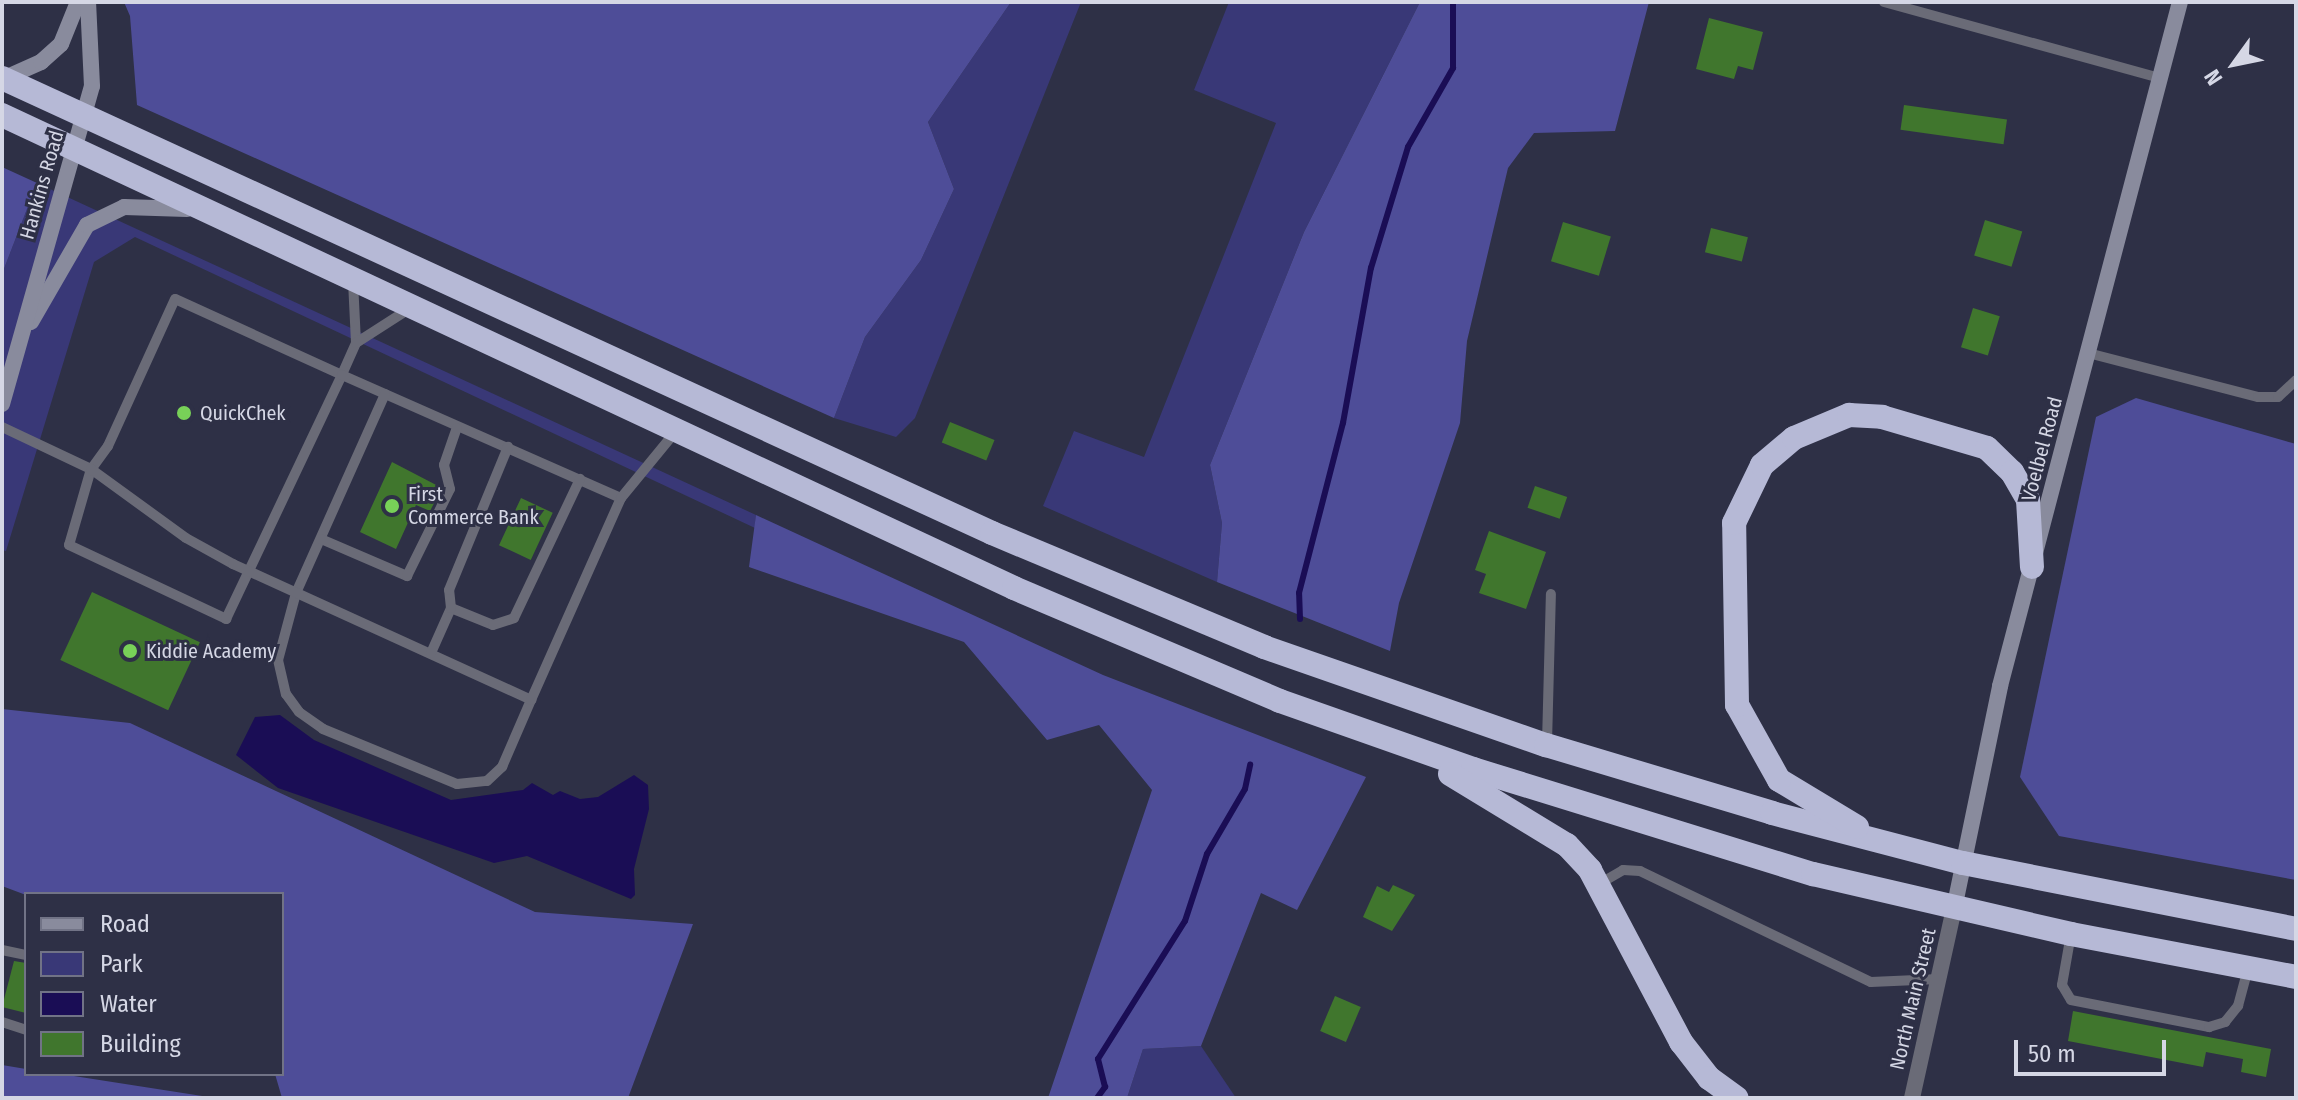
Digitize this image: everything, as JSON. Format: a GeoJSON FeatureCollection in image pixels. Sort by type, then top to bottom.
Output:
{"type":"FeatureCollection","features":[{"type":"Feature","properties":{"kind":"highway"},"geometry":{"type":"LineString","coordinates":[[3,78],[1099,580],[1264,647],[1546,745],[1879,841],[1963,863],[2296,929]]}},
{"type":"Feature","properties":{"kind":"highway"},"geometry":{"type":"LineString","coordinates":[[2,115],[210,215],[679,428],[1014,588],[1280,701],[1665,831],[1954,909],[2296,977]]}},
{"type":"Feature","properties":{"kind":"highway"},"geometry":{"type":"LineString","coordinates":[[1879,841],[1779,780],[1737,705],[1734,523],[1762,465],[1794,438],[1849,415],[1882,417],[1987,448],[2012,472],[2028,500],[2032,567]]}},
{"type":"Feature","properties":{"kind":"highway"},"geometry":{"type":"LineString","coordinates":[[1381,737],[1491,796],[1567,845],[1599,884],[1681,1042],[1709,1078],[1737,1098]]}},
{"type":"Feature","properties":{"kind":"street"},"geometry":{"type":"LineString","coordinates":[[3,78],[41,62],[61,44],[78,2]]}},
{"type":"Feature","properties":{"kind":"street","name":"Hankins Road"},"geometry":{"type":"LineString","coordinates":[[2,404],[92,86],[88,2]]}},
{"type":"Feature","properties":{"kind":"street","name":"Voelbel Road"},"geometry":{"type":"LineString","coordinates":[[1954,909],[2032,567],[2180,2]]}},
{"type":"Feature","properties":{"kind":"street"},"geometry":{"type":"LineString","coordinates":[[16,352],[87,225],[116,210],[148,204],[210,215]]}},
{"type":"Feature","properties":{"kind":"street","name":"North Main Street"},"geometry":{"type":"LineString","coordinates":[[1912,1098],[1954,909]]}},
{"type":"Feature","properties":{"kind":"lane"},"geometry":{"type":"LineString","coordinates":[[1884,2],[2160,78]]}},
{"type":"Feature","properties":{"kind":"lane"},"geometry":{"type":"LineString","coordinates":[[353,279],[356,343],[342,375],[226,619],[69,545],[91,469],[108,446],[175,299],[342,375],[385,394],[457,428],[508,447],[621,498]]}},
{"type":"Feature","properties":{"kind":"lane"},"geometry":{"type":"LineString","coordinates":[[356,343],[413,307]]}},
{"type":"Feature","properties":{"kind":"lane"},"geometry":{"type":"LineString","coordinates":[[2088,353],[2258,397],[2278,397],[2296,380]]}},
{"type":"Feature","properties":{"kind":"lane"},"geometry":{"type":"LineString","coordinates":[[385,394],[296,593],[278,676],[299,712],[323,729],[457,784],[487,781],[502,767],[621,498],[679,428]]}},
{"type":"Feature","properties":{"kind":"lane"},"geometry":{"type":"LineString","coordinates":[[2,427],[91,469],[186,538],[248,572],[531,700]]}},
{"type":"Feature","properties":{"kind":"lane"},"geometry":{"type":"LineString","coordinates":[[321,539],[407,576],[450,489],[444,465],[457,428]]}},
{"type":"Feature","properties":{"kind":"lane"},"geometry":{"type":"LineString","coordinates":[[431,653],[451,608],[449,590],[508,447]]}},
{"type":"Feature","properties":{"kind":"lane"},"geometry":{"type":"LineString","coordinates":[[451,608],[493,625],[514,618],[580,479]]}},
{"type":"Feature","properties":{"kind":"lane"},"geometry":{"type":"LineString","coordinates":[[1546,745],[1551,594]]}},
{"type":"Feature","properties":{"kind":"lane"},"geometry":{"type":"LineString","coordinates":[[1599,884],[1623,870],[1640,871],[1871,982],[1939,979]]}},
{"type":"Feature","properties":{"kind":"lane"},"geometry":{"type":"LineString","coordinates":[[2071,934],[2062,985],[2071,1000],[2086,1003],[2209,1027],[2225,1022],[2238,1006],[2248,969]]}},
{"type":"Feature","properties":{"kind":"lane"},"geometry":{"type":"LineString","coordinates":[[2,950],[24,955]]}},
{"type":"Feature","properties":{"kind":"lane"},"geometry":{"type":"LineString","coordinates":[[2,1022],[24,1029]]}},
{"type":"Feature","properties":{"kind":"green space"},"geometry":{"type":"Polygon","coordinates":[[[1011,2],[1081,2],[915,418],[896,437],[834,418],[865,337],[921,260],[954,189],[928,122],[1011,2]]]}},
{"type":"Feature","properties":{"kind":"green space"},"geometry":{"type":"Polygon","coordinates":[[[1229,2],[1420,2],[1304,232],[1210,465],[1222,523],[1217,582],[1043,506],[1074,431],[1144,457],[1276,123],[1194,90],[1229,2]]]}},
{"type":"Feature","properties":{"kind":"green space"},"geometry":{"type":"Polygon","coordinates":[[[37,183],[756,515],[755,528],[135,237],[94,262],[6,551],[2,550],[2,274],[37,183]]]}},
{"type":"Feature","properties":{"kind":"green space"},"geometry":{"type":"Polygon","coordinates":[[[1201,1046],[1236,1098],[1127,1098],[1143,1049],[1201,1046]]]}},
{"type":"Feature","properties":{"kind":"shaded area"},"geometry":{"type":"Polygon","coordinates":[[[124,2],[1011,2],[928,122],[954,189],[921,260],[865,337],[834,418],[137,105],[130,16],[124,2]]]}},
{"type":"Feature","properties":{"kind":"shaded area"},"geometry":{"type":"Polygon","coordinates":[[[1420,2],[1649,2],[1615,131],[1534,133],[1508,168],[1467,341],[1460,423],[1399,603],[1390,651],[1217,582],[1222,523],[1210,465],[1304,232],[1420,2]]]}},
{"type":"Feature","properties":{"kind":"shaded area"},"geometry":{"type":"Polygon","coordinates":[[[2,167],[37,183],[2,274],[2,167]]]}},
{"type":"Feature","properties":{"kind":"shaded area"},"geometry":{"type":"Polygon","coordinates":[[[2136,398],[2296,444],[2296,880],[2059,836],[2020,777],[2096,417],[2136,398]]]}},
{"type":"Feature","properties":{"kind":"shaded area"},"geometry":{"type":"Polygon","coordinates":[[[756,515],[1103,675],[1366,777],[1297,910],[1261,893],[1201,1046],[1143,1049],[1127,1098],[1048,1098],[1152,790],[1099,725],[1047,740],[964,642],[749,567],[756,515]]]}},
{"type":"Feature","properties":{"kind":"shaded area"},"geometry":{"type":"Polygon","coordinates":[[[2,709],[130,723],[535,912],[693,924],[628,1098],[282,1098],[276,1076],[284,1076],[284,892],[24,894],[2,886],[2,709]]]}},
{"type":"Feature","properties":{"kind":"shaded area"},"geometry":{"type":"Polygon","coordinates":[[[2,1065],[24,1069],[24,1076],[74,1076],[215,1098],[2,1098],[2,1065]]]}},
{"type":"Feature","properties":{"kind":"water"},"geometry":{"type":"Polygon","coordinates":[[[280,715],[314,740],[451,800],[523,790],[532,783],[553,795],[560,791],[580,799],[598,797],[634,775],[648,785],[649,809],[634,869],[635,895],[631,899],[527,856],[494,863],[278,788],[236,755],[255,717],[280,715]]]}},
{"type":"Feature","properties":{"kind":"building"},"geometry":{"type":"Polygon","coordinates":[[[1709,18],[1763,32],[1753,70],[1738,66],[1734,79],[1696,69],[1709,18]]]}},
{"type":"Feature","properties":{"kind":"building"},"geometry":{"type":"Polygon","coordinates":[[[1904,105],[2007,119],[2004,144],[1901,130],[1904,105]]]}},
{"type":"Feature","properties":{"kind":"building"},"geometry":{"type":"Polygon","coordinates":[[[1985,220],[2022,231],[2011,267],[1974,255],[1985,220]]]}},
{"type":"Feature","properties":{"kind":"building"},"geometry":{"type":"Polygon","coordinates":[[[1563,222],[1611,237],[1599,276],[1551,261],[1563,222]]]}},
{"type":"Feature","properties":{"kind":"building"},"geometry":{"type":"Polygon","coordinates":[[[1711,228],[1748,237],[1742,261],[1705,252],[1711,228]]]}},
{"type":"Feature","properties":{"kind":"building"},"geometry":{"type":"Polygon","coordinates":[[[1973,308],[2000,316],[1988,355],[1961,347],[1973,308]]]}},
{"type":"Feature","properties":{"kind":"building"},"geometry":{"type":"Polygon","coordinates":[[[950,422],[995,440],[986,460],[942,442],[950,422]]]}},
{"type":"Feature","properties":{"kind":"building","name":"First Commerce Bank"},"geometry":{"type":"Polygon","coordinates":[[[392,462],[442,488],[430,511],[416,505],[396,549],[360,532],[392,462]]]}},
{"type":"Feature","properties":{"kind":"building"},"geometry":{"type":"Polygon","coordinates":[[[1535,486],[1567,497],[1560,519],[1528,508],[1535,486]]]}},
{"type":"Feature","properties":{"kind":"building"},"geometry":{"type":"Polygon","coordinates":[[[521,498],[553,513],[531,560],[499,545],[521,498]]]}},
{"type":"Feature","properties":{"kind":"building"},"geometry":{"type":"Polygon","coordinates":[[[1489,531],[1546,552],[1526,609],[1479,593],[1486,574],[1475,570],[1489,531]]]}},
{"type":"Feature","properties":{"kind":"building","name":"Kiddie Academy"},"geometry":{"type":"Polygon","coordinates":[[[92,592],[200,642],[168,710],[60,660],[92,592]]]}},
{"type":"Feature","properties":{"kind":"building"},"geometry":{"type":"Polygon","coordinates":[[[1393,885],[1415,895],[1392,931],[1363,917],[1377,886],[1389,892],[1393,885]]]}},
{"type":"Feature","properties":{"kind":"building"},"geometry":{"type":"Polygon","coordinates":[[[14,961],[24,963],[24,1012],[2,1007],[14,961]]]}},
{"type":"Feature","properties":{"kind":"building"},"geometry":{"type":"Polygon","coordinates":[[[1335,996],[1361,1007],[1346,1042],[1320,1031],[1335,996]]]}},
{"type":"Feature","properties":{"kind":"building"},"geometry":{"type":"Polygon","coordinates":[[[2073,1011],[2271,1049],[2266,1077],[2241,1072],[2243,1059],[2206,1052],[2203,1067],[2068,1041],[2073,1011]]]}},
{"type":"Feature","properties":{"kind":"waterway"},"geometry":{"type":"LineString","coordinates":[[1300,619],[1299,593],[1343,423],[1371,268],[1408,147],[1453,68],[1453,2]]}},
{"type":"Feature","properties":{"kind":"waterway"},"geometry":{"type":"LineString","coordinates":[[1097,1098],[1105,1087],[1098,1059],[1185,921],[1207,854],[1245,789],[1250,765]]}},
{"type":"Feature","properties":{"kind":"place","name":"QuickChek"},"geometry":{"type":"Point","coordinates":[184,413]}},
{"type":"Feature","properties":{"kind":"place","name":"First Commerce Bank"},"geometry":{"type":"Point","coordinates":[392,506]}},
{"type":"Feature","properties":{"kind":"place","name":"Kiddie Academy"},"geometry":{"type":"Point","coordinates":[130,651]}}]}
